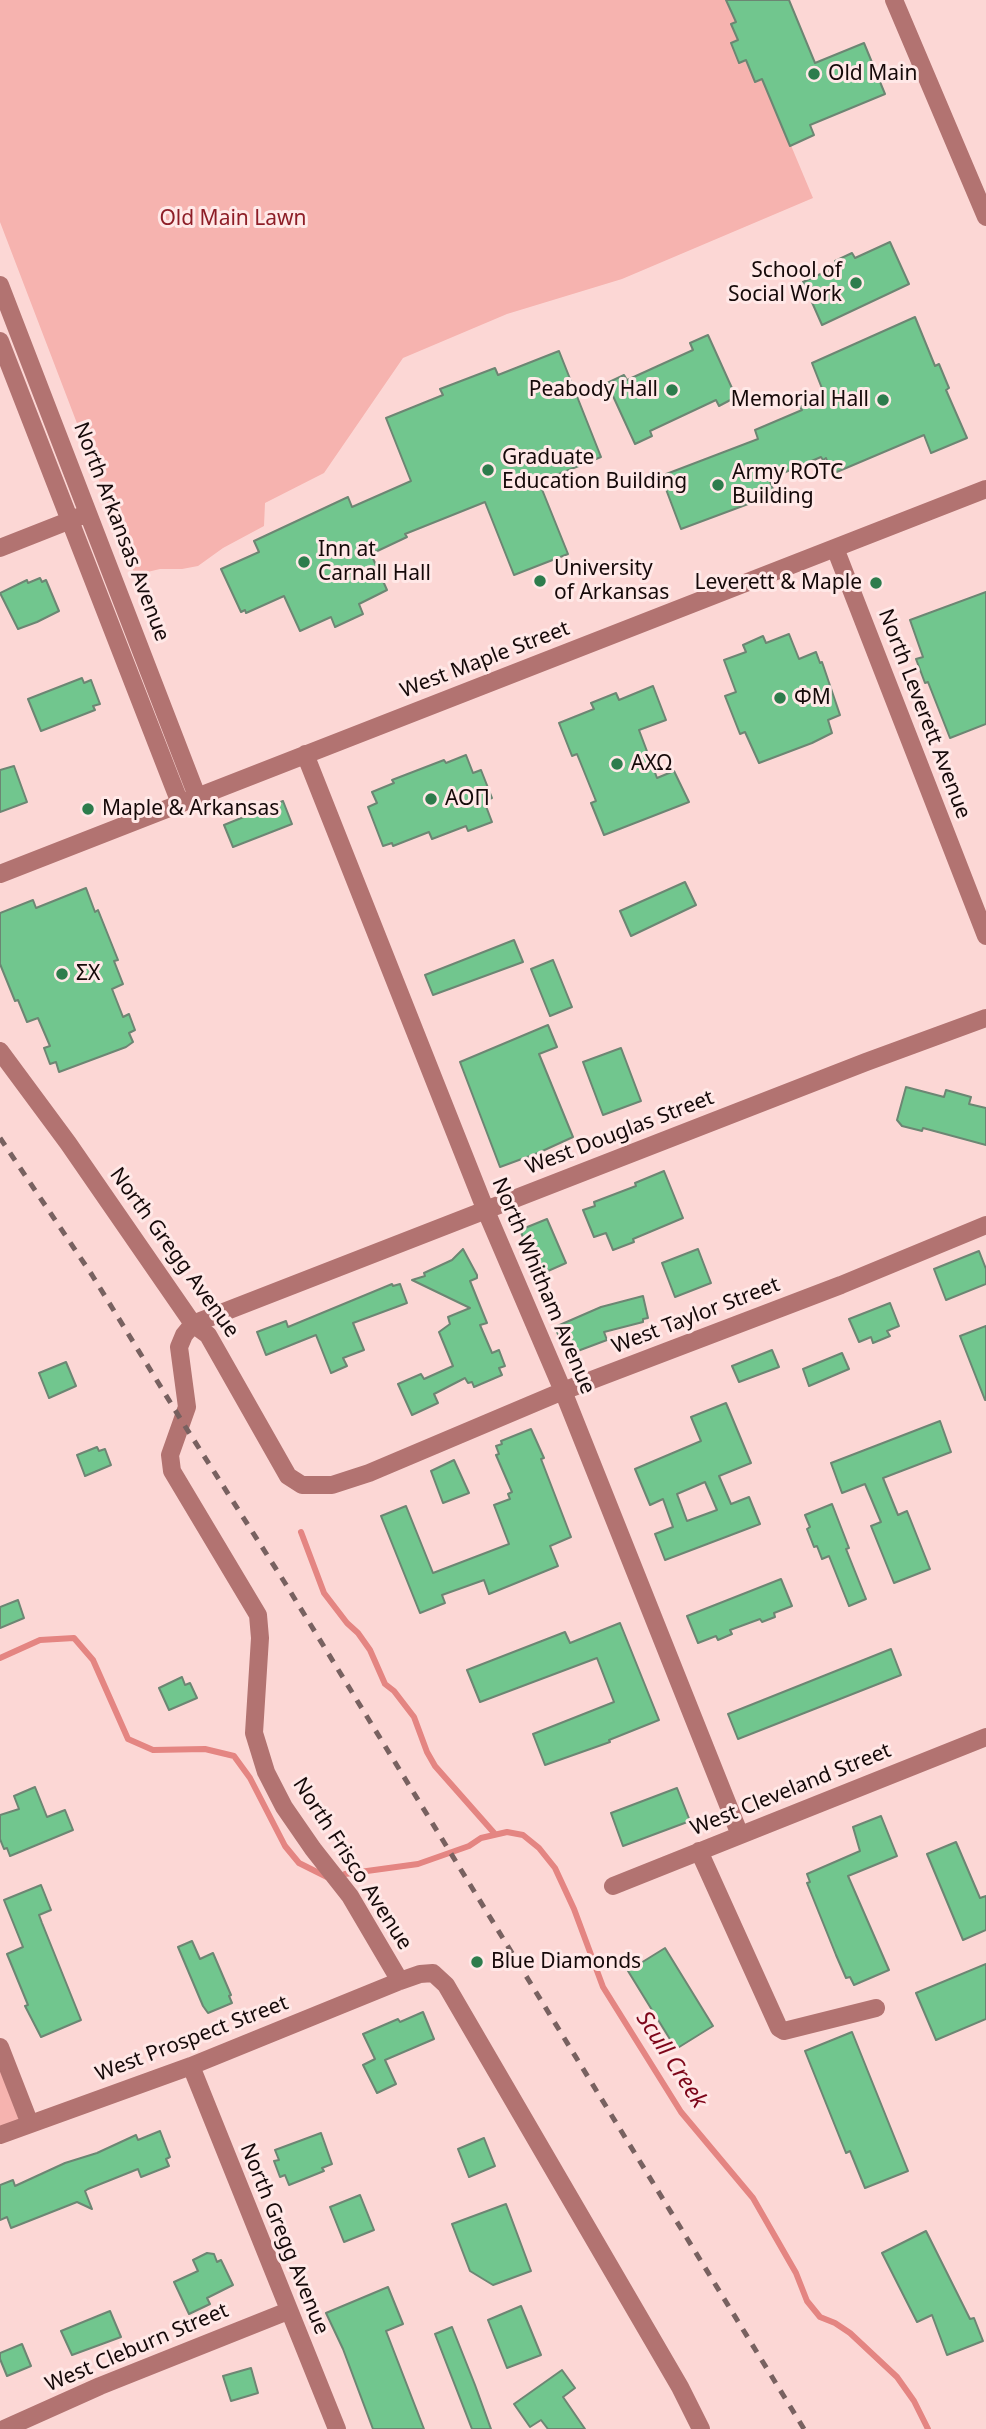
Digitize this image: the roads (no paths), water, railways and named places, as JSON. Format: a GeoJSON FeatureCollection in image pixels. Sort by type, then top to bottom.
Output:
{"type":"FeatureCollection","features":[{"type":"Feature","properties":{"kind":"street"},"geometry":{"type":"LineString","coordinates":[[894,0],[986,217]]}},
{"type":"Feature","properties":{"kind":"street","name":"North Arkansas Avenue"},"geometry":{"type":"LineString","coordinates":[[0,285],[197,796]]}},
{"type":"Feature","properties":{"kind":"street","name":"North Arkansas Avenue"},"geometry":{"type":"LineString","coordinates":[[0,341],[180,803]]}},
{"type":"Feature","properties":{"kind":"street","name":"West Maple Street"},"geometry":{"type":"LineString","coordinates":[[0,874],[986,489]]}},
{"type":"Feature","properties":{"kind":"street"},"geometry":{"type":"LineString","coordinates":[[0,548],[89,513]]}},
{"type":"Feature","properties":{"kind":"street","name":"North Leverett Avenue"},"geometry":{"type":"LineString","coordinates":[[835,548],[986,936]]}},
{"type":"Feature","properties":{"kind":"street","name":"North Whitham Avenue"},"geometry":{"type":"LineString","coordinates":[[305,754],[486,1211],[563,1391],[740,1835]]}},
{"type":"Feature","properties":{"kind":"street","name":"West Douglas Street"},"geometry":{"type":"LineString","coordinates":[[193,1324],[866,1062],[986,1018]]}},
{"type":"Feature","properties":{"kind":"street","name":"North Gregg Avenue"},"geometry":{"type":"LineString","coordinates":[[0,1051],[68,1143],[193,1324],[208,1335],[288,1476],[302,1485]]}},
{"type":"Feature","properties":{"kind":"street","name":"West Taylor Street"},"geometry":{"type":"LineString","coordinates":[[302,1485],[332,1485],[369,1473],[563,1391],[841,1285],[986,1225]]}},
{"type":"Feature","properties":{"kind":"street","name":"North Frisco Avenue"},"geometry":{"type":"LineString","coordinates":[[193,1324],[179,1347],[187,1408],[170,1455],[172,1471],[258,1615],[260,1638],[254,1733],[266,1772],[284,1807],[350,1896],[400,1981],[433,1973],[446,1985],[680,2387],[701,2429]]}},
{"type":"Feature","properties":{"kind":"street","name":"West Cleveland Street"},"geometry":{"type":"LineString","coordinates":[[614,1886],[986,1737]]}},
{"type":"Feature","properties":{"kind":"street"},"geometry":{"type":"LineString","coordinates":[[699,1851],[779,2028],[784,2031],[876,2008]]}},
{"type":"Feature","properties":{"kind":"street","name":"West Prospect Street"},"geometry":{"type":"LineString","coordinates":[[0,2135],[191,2066],[400,1981]]}},
{"type":"Feature","properties":{"kind":"street"},"geometry":{"type":"LineString","coordinates":[[0,2047],[30,2124]]}},
{"type":"Feature","properties":{"kind":"street","name":"North Gregg Avenue"},"geometry":{"type":"LineString","coordinates":[[191,2066],[337,2429]]}},
{"type":"Feature","properties":{"kind":"street","name":"West Cleburn Street"},"geometry":{"type":"LineString","coordinates":[[4,2429],[100,2386],[288,2311]]}},
{"type":"Feature","properties":{"kind":"waterway"},"geometry":{"type":"LineString","coordinates":[[301,1532],[324,1593],[370,1650],[385,1684],[394,1691],[414,1717],[435,1766],[495,1834]]}},
{"type":"Feature","properties":{"kind":"waterway","name":"Scull Creek"},"geometry":{"type":"LineString","coordinates":[[0,1658],[40,1640],[74,1638],[93,1660],[128,1739],[153,1750],[205,1749],[234,1756],[250,1778],[285,1846],[299,1863],[327,1877]]}},
{"type":"Feature","properties":{"kind":"waterway","name":"Scull Creek"},"geometry":{"type":"LineString","coordinates":[[345,1874],[418,1864],[469,1846],[481,1838],[507,1832],[523,1835],[539,1848],[555,1868],[574,1909],[603,1987],[681,2112],[753,2198],[796,2273],[807,2301],[820,2317],[850,2333],[897,2377],[914,2401],[928,2429]]}},
{"type":"Feature","properties":{"kind":"railway"},"geometry":{"type":"LineString","coordinates":[[0,1138],[92,1275],[285,1583],[804,2429]]}},
{"type":"Feature","properties":{"kind":"place","name":"Old Main"},"geometry":{"type":"Point","coordinates":[814,74]}},
{"type":"Feature","properties":{"kind":"place","name":"School of Social Work"},"geometry":{"type":"Point","coordinates":[856,283]}},
{"type":"Feature","properties":{"kind":"place","name":"Peabody Hall"},"geometry":{"type":"Point","coordinates":[672,390]}},
{"type":"Feature","properties":{"kind":"place","name":"Memorial Hall"},"geometry":{"type":"Point","coordinates":[883,400]}},
{"type":"Feature","properties":{"kind":"place","name":"Graduate Education Building"},"geometry":{"type":"Point","coordinates":[488,470]}},
{"type":"Feature","properties":{"kind":"place","name":"Army ROTC Building"},"geometry":{"type":"Point","coordinates":[718,485]}},
{"type":"Feature","properties":{"kind":"place","name":"Inn at Carnall Hall"},"geometry":{"type":"Point","coordinates":[304,562]}},
{"type":"Feature","properties":{"kind":"place","name":"University of Arkansas"},"geometry":{"type":"Point","coordinates":[540,581]}},
{"type":"Feature","properties":{"kind":"place","name":"Leverett & Maple"},"geometry":{"type":"Point","coordinates":[876,583]}},
{"type":"Feature","properties":{"kind":"place","name":"ΦΜ"},"geometry":{"type":"Point","coordinates":[780,698]}},
{"type":"Feature","properties":{"kind":"place","name":"ΑΧΩ"},"geometry":{"type":"Point","coordinates":[617,764]}},
{"type":"Feature","properties":{"kind":"place","name":"ΑΟΠ"},"geometry":{"type":"Point","coordinates":[431,799]}},
{"type":"Feature","properties":{"kind":"place","name":"Maple & Arkansas"},"geometry":{"type":"Point","coordinates":[88,809]}},
{"type":"Feature","properties":{"kind":"place","name":"ΣΧ"},"geometry":{"type":"Point","coordinates":[62,974]}},
{"type":"Feature","properties":{"kind":"place","name":"Blue Diamonds"},"geometry":{"type":"Point","coordinates":[477,1962]}},
{"type":"Feature","properties":{"kind":"park label","name":"Old Main Lawn"},"geometry":{"type":"Point","coordinates":[233,219]}}]}
